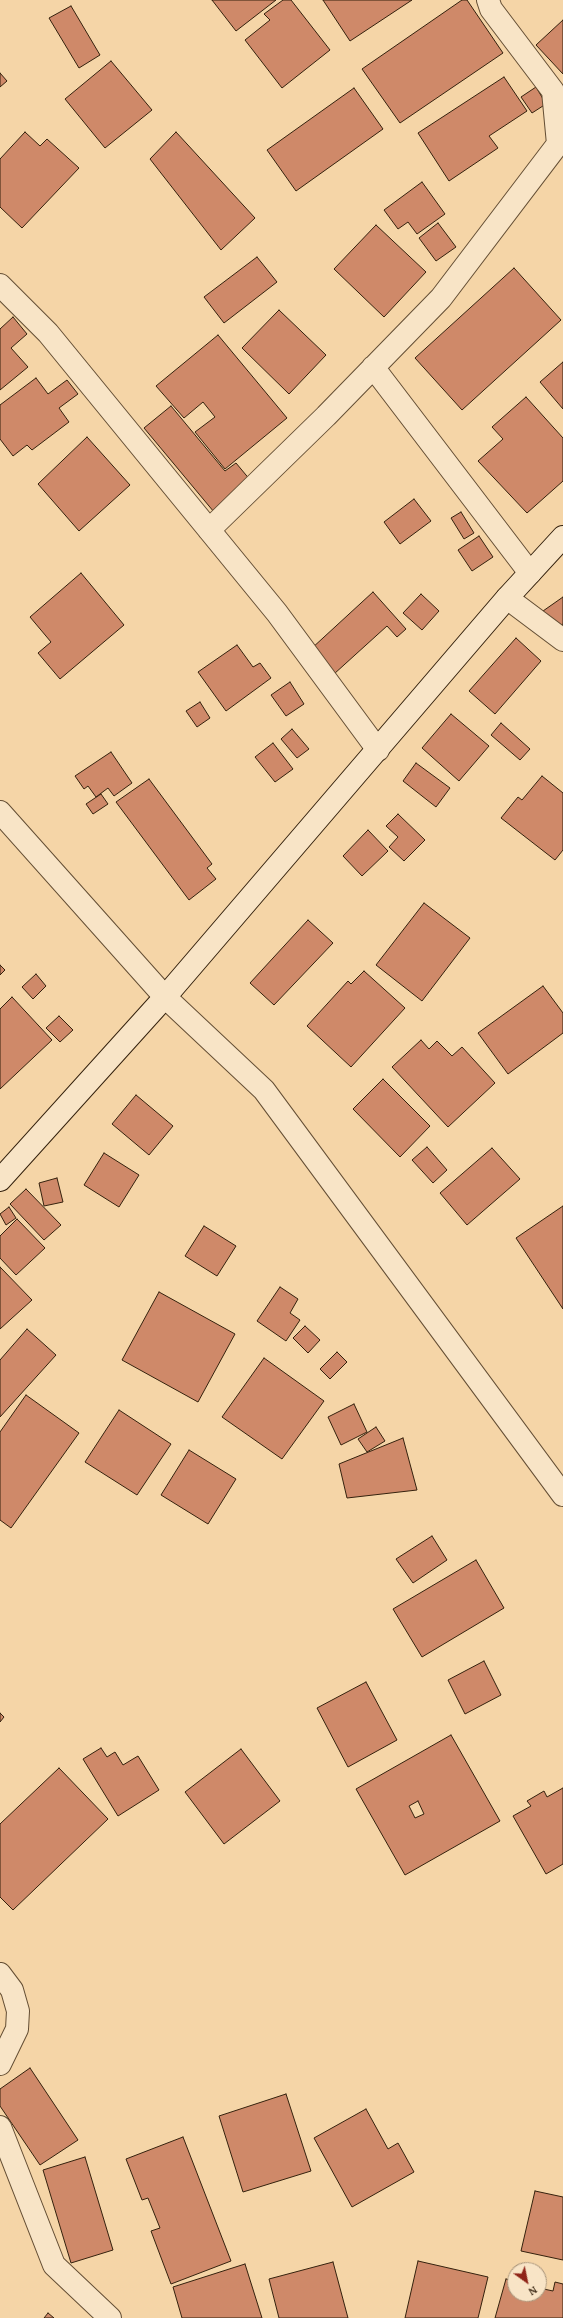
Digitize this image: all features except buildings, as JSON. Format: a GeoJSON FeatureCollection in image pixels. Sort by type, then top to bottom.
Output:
{"type":"FeatureCollection","features":[{"type":"Feature","properties":{"kind":"street"},"geometry":{"type":"LineString","coordinates":[[209,530],[441,298],[558,144],[553,91],[491,8],[488,0]]}},
{"type":"Feature","properties":{"kind":"street"},"geometry":{"type":"LineString","coordinates":[[0,285],[48,333],[277,613],[378,750]]}},
{"type":"Feature","properties":{"kind":"street"},"geometry":{"type":"LineString","coordinates":[[373,367],[530,573]]}},
{"type":"Feature","properties":{"kind":"street"},"geometry":{"type":"LineString","coordinates":[[0,1180],[165,997],[507,598],[563,537]]}},
{"type":"Feature","properties":{"kind":"street"},"geometry":{"type":"LineString","coordinates":[[507,598],[563,640]]}},
{"type":"Feature","properties":{"kind":"street"},"geometry":{"type":"LineString","coordinates":[[0,812],[165,997],[264,1090],[563,1495]]}},
{"type":"Feature","properties":{"kind":"street"},"geometry":{"type":"LineString","coordinates":[[0,1974],[12,1990],[18,2011],[17,2029],[0,2064]]}},
{"type":"Feature","properties":{"kind":"street"},"geometry":{"type":"LineString","coordinates":[[0,2128],[54,2265],[110,2318]]}}]}
